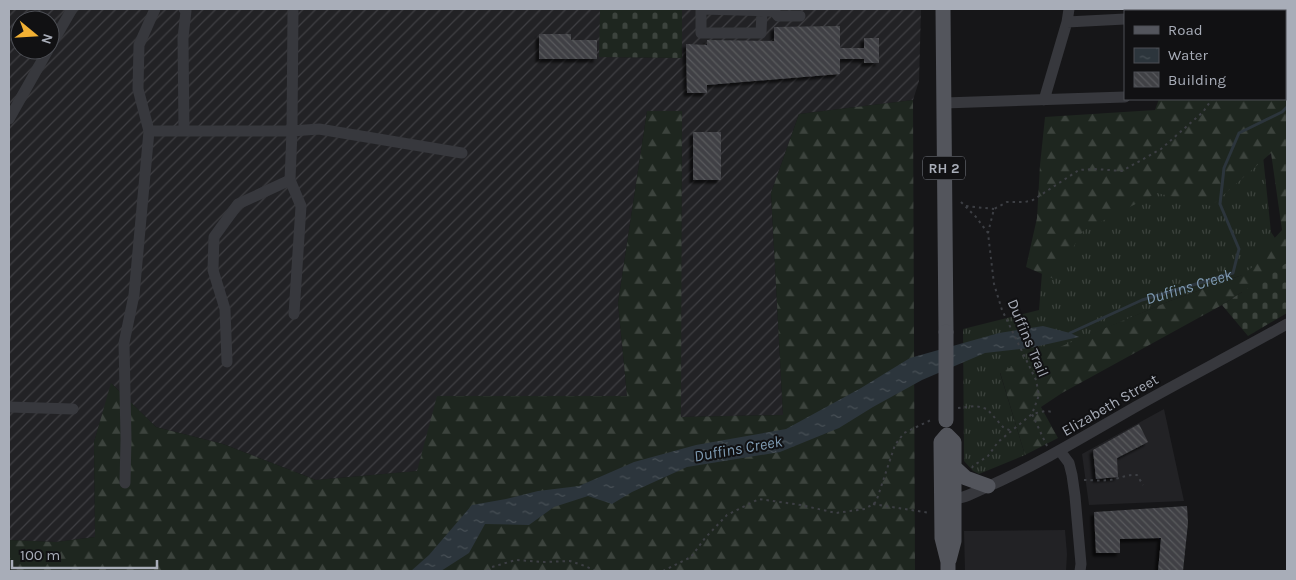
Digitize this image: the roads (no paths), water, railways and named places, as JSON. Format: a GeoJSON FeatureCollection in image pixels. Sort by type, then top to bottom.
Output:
{"type":"FeatureCollection","features":[{"type":"Feature","properties":{"kind":"main road","name":"RH 2"},"geometry":{"type":"LineString","coordinates":[[943,9],[947,435],[941,442],[948,500]]}},
{"type":"Feature","properties":{"kind":"main road","name":"RH 2"},"geometry":{"type":"LineString","coordinates":[[947,435],[954,442],[954,467],[942,538],[948,566]]}},
{"type":"Feature","properties":{"kind":"main road"},"geometry":{"type":"LineString","coordinates":[[954,467],[966,478],[988,486]]}},
{"type":"Feature","properties":{"kind":"street"},"geometry":{"type":"LineString","coordinates":[[60,30],[72,9]]}},
{"type":"Feature","properties":{"kind":"street"},"geometry":{"type":"LineString","coordinates":[[125,483],[124,343],[134,295],[149,131],[138,89],[139,45],[155,9]]}},
{"type":"Feature","properties":{"kind":"street"},"geometry":{"type":"LineString","coordinates":[[184,9],[186,11],[183,38],[184,131]]}},
{"type":"Feature","properties":{"kind":"street"},"geometry":{"type":"LineString","coordinates":[[293,9],[290,180],[301,206],[294,314]]}},
{"type":"Feature","properties":{"kind":"street"},"geometry":{"type":"LineString","coordinates":[[762,11],[761,33],[701,33],[702,9],[774,10],[778,16],[800,16]]}},
{"type":"Feature","properties":{"kind":"street"},"geometry":{"type":"LineString","coordinates":[[1044,100],[1067,22],[1069,9]]}},
{"type":"Feature","properties":{"kind":"street"},"geometry":{"type":"LineString","coordinates":[[1067,22],[1124,19]]}},
{"type":"Feature","properties":{"kind":"street"},"geometry":{"type":"LineString","coordinates":[[9,119],[43,60]]}},
{"type":"Feature","properties":{"kind":"street"},"geometry":{"type":"LineString","coordinates":[[944,103],[1124,97]]}},
{"type":"Feature","properties":{"kind":"street"},"geometry":{"type":"LineString","coordinates":[[149,131],[292,131],[319,129],[462,153]]}},
{"type":"Feature","properties":{"kind":"street"},"geometry":{"type":"LineString","coordinates":[[227,362],[225,309],[212,270],[214,237],[238,204],[290,180]]}},
{"type":"Feature","properties":{"kind":"street","name":"Elizabeth Street"},"geometry":{"type":"LineString","coordinates":[[948,500],[964,497],[1005,480],[1287,324]]}},
{"type":"Feature","properties":{"kind":"street"},"geometry":{"type":"LineString","coordinates":[[9,407],[73,410]]}},
{"type":"Feature","properties":{"kind":"street"},"geometry":{"type":"LineString","coordinates":[[1060,451],[1069,463],[1073,482],[1080,571]]}},
{"type":"Feature","properties":{"kind":"water","name":"Duffins Creek"},"geometry":{"type":"Polygon","coordinates":[[[1043,326],[1079,337],[1030,348],[985,353],[922,380],[839,428],[780,452],[687,467],[632,492],[612,504],[588,496],[554,507],[529,525],[485,524],[469,553],[441,571],[411,571],[429,555],[472,505],[538,491],[579,486],[634,462],[696,445],[786,429],[861,388],[910,358],[999,333],[1043,326]]]}},
{"type":"Feature","properties":{"kind":"waterway","name":"Duffins Creek"},"geometry":{"type":"LineString","coordinates":[[1070,333],[1142,300],[1233,273],[1239,249],[1220,204],[1224,168],[1239,133],[1282,112],[1287,107]]}}]}
